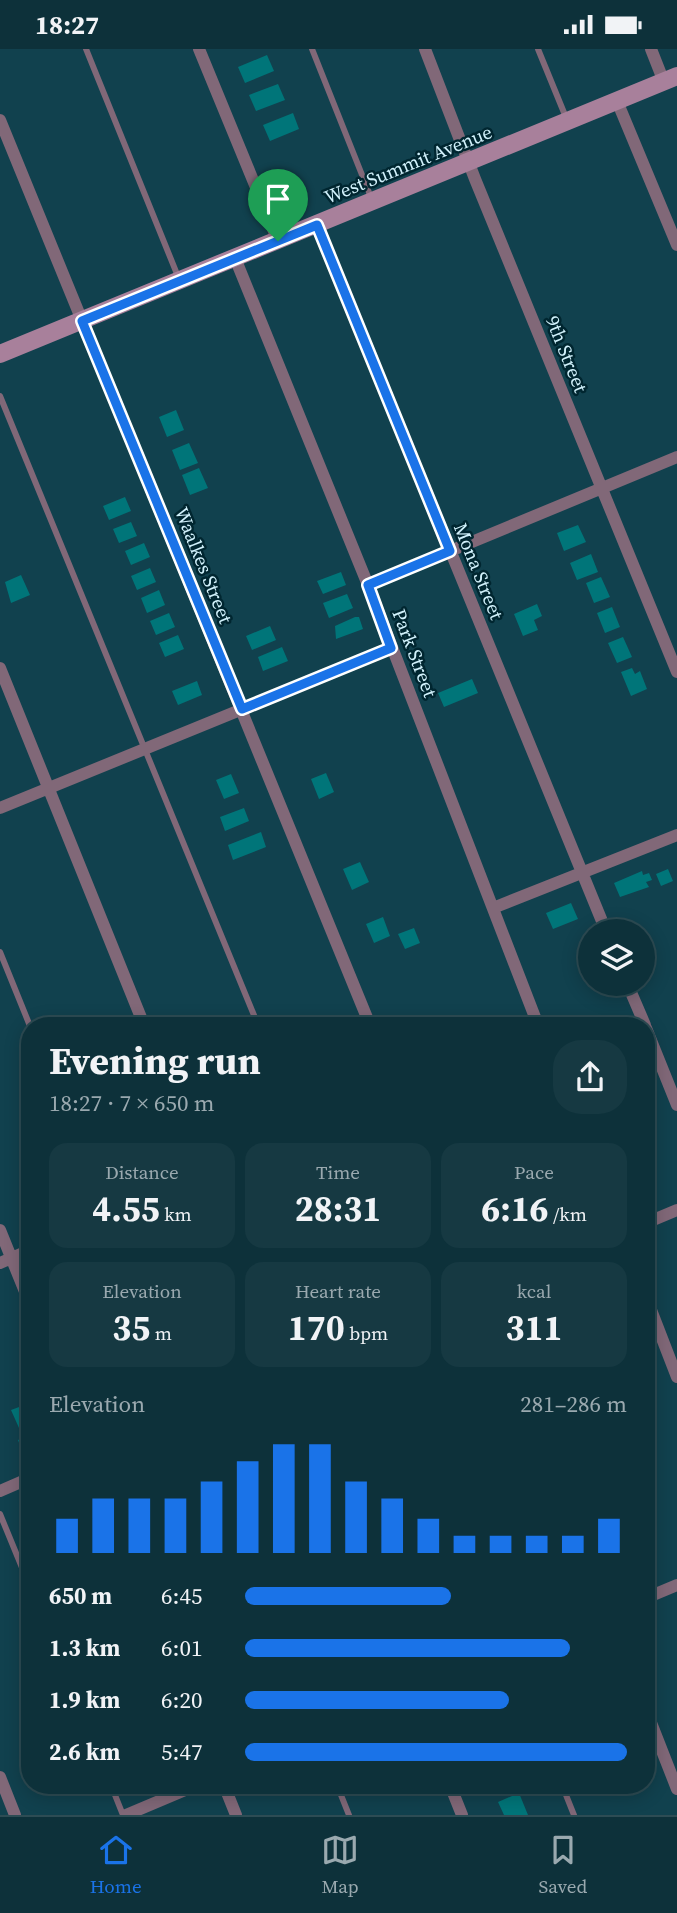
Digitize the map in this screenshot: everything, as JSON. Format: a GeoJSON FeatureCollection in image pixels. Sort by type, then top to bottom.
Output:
{"type":"FeatureCollection","features":[{"type":"Feature","properties":{"kind":"street"},"geometry":{"type":"LineString","coordinates":[[199,49],[278,241]]}},
{"type":"Feature","properties":{"kind":"street","name":"9th Street"},"geometry":{"type":"LineString","coordinates":[[425,49],[677,672]]}},
{"type":"Feature","properties":{"kind":"street"},"geometry":{"type":"LineString","coordinates":[[651,49],[671,79]]}},
{"type":"Feature","properties":{"kind":"street","name":"West Summit Avenue"},"geometry":{"type":"LineString","coordinates":[[0,354],[671,79]]}},
{"type":"Feature","properties":{"kind":"street"},"geometry":{"type":"LineString","coordinates":[[617,101],[677,245]]}},
{"type":"Feature","properties":{"kind":"street","name":"Waalkes Street"},"geometry":{"type":"LineString","coordinates":[[0,120],[367,1017]]}},
{"type":"Feature","properties":{"kind":"street","name":"Mona Street"},"geometry":{"type":"LineString","coordinates":[[317,225],[601,919]]}},
{"type":"Feature","properties":{"kind":"street","name":"Park Street"},"geometry":{"type":"LineString","coordinates":[[235,258],[368,585],[535,1017]]}},
{"type":"Feature","properties":{"kind":"street"},"geometry":{"type":"LineString","coordinates":[[368,585],[677,457]]}},
{"type":"Feature","properties":{"kind":"street"},"geometry":{"type":"LineString","coordinates":[[0,808],[391,648]]}},
{"type":"Feature","properties":{"kind":"street"},"geometry":{"type":"LineString","coordinates":[[0,668],[141,1017]]}},
{"type":"Feature","properties":{"kind":"street"},"geometry":{"type":"LineString","coordinates":[[494,908],[677,835]]}},
{"type":"Feature","properties":{"kind":"street"},"geometry":{"type":"LineString","coordinates":[[632,996],[641,1017]]}},
{"type":"Feature","properties":{"kind":"street"},"geometry":{"type":"LineString","coordinates":[[655,1051],[677,1105]]}},
{"type":"Feature","properties":{"kind":"street"},"geometry":{"type":"LineString","coordinates":[[655,1219],[677,1210]]}},
{"type":"Feature","properties":{"kind":"street"},"geometry":{"type":"LineString","coordinates":[[0,1230],[6,1260],[21,1288]]}},
{"type":"Feature","properties":{"kind":"street"},"geometry":{"type":"LineString","coordinates":[[655,1320],[677,1377]]}},
{"type":"Feature","properties":{"kind":"street"},"geometry":{"type":"LineString","coordinates":[[0,1491],[21,1482]]}},
{"type":"Feature","properties":{"kind":"street"},"geometry":{"type":"LineString","coordinates":[[655,1594],[677,1585]]}},
{"type":"Feature","properties":{"kind":"street"},"geometry":{"type":"LineString","coordinates":[[655,1733],[677,1789]]}},
{"type":"Feature","properties":{"kind":"street"},"geometry":{"type":"LineString","coordinates":[[0,1777],[15,1815]]}},
{"type":"Feature","properties":{"kind":"street"},"geometry":{"type":"LineString","coordinates":[[124,1815],[175,1794]]}},
{"type":"Feature","properties":{"kind":"street"},"geometry":{"type":"LineString","coordinates":[[228,1794],[236,1815]]}},
{"type":"Feature","properties":{"kind":"street"},"geometry":{"type":"LineString","coordinates":[[454,1794],[462,1815]]}},
{"type":"Feature","properties":{"kind":"lane"},"geometry":{"type":"LineString","coordinates":[[86,49],[180,281]]}},
{"type":"Feature","properties":{"kind":"lane"},"geometry":{"type":"LineString","coordinates":[[312,49],[372,202]]}},
{"type":"Feature","properties":{"kind":"lane"},"geometry":{"type":"LineString","coordinates":[[538,49],[568,122]]}},
{"type":"Feature","properties":{"kind":"lane"},"geometry":{"type":"LineString","coordinates":[[0,396],[255,1017]]}},
{"type":"Feature","properties":{"kind":"lane"},"geometry":{"type":"LineString","coordinates":[[0,953],[26,1017]]}},
{"type":"Feature","properties":{"kind":"lane"},"geometry":{"type":"LineString","coordinates":[[0,1514],[21,1565]]}},
{"type":"Feature","properties":{"kind":"lane"},"geometry":{"type":"LineString","coordinates":[[115,1794],[124,1815]]}},
{"type":"Feature","properties":{"kind":"lane"},"geometry":{"type":"LineString","coordinates":[[341,1794],[349,1815]]}},
{"type":"Feature","properties":{"kind":"lane"},"geometry":{"type":"LineString","coordinates":[[566,1794],[574,1815]]}},
{"type":"Feature","properties":{"kind":"building"},"geometry":{"type":"Polygon","coordinates":[[[267,55],[274,71],[245,83],[238,67],[267,55]]]}},
{"type":"Feature","properties":{"kind":"building"},"geometry":{"type":"Polygon","coordinates":[[[278,84],[285,100],[256,111],[249,95],[278,84]]]}},
{"type":"Feature","properties":{"kind":"building"},"geometry":{"type":"Polygon","coordinates":[[[293,113],[299,129],[270,141],[263,125],[293,113]]]}},
{"type":"Feature","properties":{"kind":"building"},"geometry":{"type":"Polygon","coordinates":[[[176,410],[184,430],[167,437],[159,417],[176,410]]]}},
{"type":"Feature","properties":{"kind":"building"},"geometry":{"type":"Polygon","coordinates":[[[189,443],[198,463],[180,470],[172,450],[189,443]]]}},
{"type":"Feature","properties":{"kind":"building"},"geometry":{"type":"Polygon","coordinates":[[[199,468],[208,488],[190,495],[182,475],[199,468]]]}},
{"type":"Feature","properties":{"kind":"building"},"geometry":{"type":"Polygon","coordinates":[[[125,497],[131,511],[109,520],[103,506],[125,497]]]}},
{"type":"Feature","properties":{"kind":"building"},"geometry":{"type":"Polygon","coordinates":[[[131,522],[137,536],[119,543],[113,529],[131,522]]]}},
{"type":"Feature","properties":{"kind":"building"},"geometry":{"type":"Polygon","coordinates":[[[578,525],[586,542],[564,551],[557,533],[578,525]]]}},
{"type":"Feature","properties":{"kind":"building"},"geometry":{"type":"Polygon","coordinates":[[[144,543],[150,557],[131,565],[125,551],[144,543]]]}},
{"type":"Feature","properties":{"kind":"building"},"geometry":{"type":"Polygon","coordinates":[[[591,554],[598,572],[577,580],[570,563],[591,554]]]}},
{"type":"Feature","properties":{"kind":"building"},"geometry":{"type":"Polygon","coordinates":[[[150,568],[156,582],[137,590],[131,576],[150,568]]]}},
{"type":"Feature","properties":{"kind":"building"},"geometry":{"type":"Polygon","coordinates":[[[341,572],[346,585],[323,594],[317,581],[341,572]]]}},
{"type":"Feature","properties":{"kind":"building"},"geometry":{"type":"Polygon","coordinates":[[[21,575],[30,595],[11,603],[5,582],[21,575]]]}},
{"type":"Feature","properties":{"kind":"building"},"geometry":{"type":"Polygon","coordinates":[[[601,577],[610,597],[594,603],[586,583],[601,577]]]}},
{"type":"Feature","properties":{"kind":"building"},"geometry":{"type":"Polygon","coordinates":[[[159,590],[165,605],[147,613],[141,598],[159,590]]]}},
{"type":"Feature","properties":{"kind":"building"},"geometry":{"type":"Polygon","coordinates":[[[347,594],[353,608],[329,618],[323,603],[347,594]]]}},
{"type":"Feature","properties":{"kind":"building"},"geometry":{"type":"Polygon","coordinates":[[[537,604],[542,616],[534,620],[538,630],[523,636],[514,614],[537,604]]]}},
{"type":"Feature","properties":{"kind":"building"},"geometry":{"type":"Polygon","coordinates":[[[612,607],[620,627],[605,633],[597,613],[612,607]]]}},
{"type":"Feature","properties":{"kind":"building"},"geometry":{"type":"Polygon","coordinates":[[[169,613],[175,627],[156,635],[150,621],[169,613]]]}},
{"type":"Feature","properties":{"kind":"building"},"geometry":{"type":"Polygon","coordinates":[[[359,617],[363,629],[336,639],[335,626],[359,617]]]}},
{"type":"Feature","properties":{"kind":"building"},"geometry":{"type":"Polygon","coordinates":[[[270,626],[276,640],[252,650],[246,636],[270,626]]]}},
{"type":"Feature","properties":{"kind":"building"},"geometry":{"type":"Polygon","coordinates":[[[178,635],[184,649],[165,657],[159,643],[178,635]]]}},
{"type":"Feature","properties":{"kind":"building"},"geometry":{"type":"Polygon","coordinates":[[[623,637],[632,657],[617,663],[608,643],[623,637]]]}},
{"type":"Feature","properties":{"kind":"building"},"geometry":{"type":"Polygon","coordinates":[[[282,647],[288,661],[263,671],[258,657],[282,647]]]}},
{"type":"Feature","properties":{"kind":"building"},"geometry":{"type":"Polygon","coordinates":[[[632,668],[635,674],[640,671],[647,689],[631,696],[621,672],[632,668]]]}},
{"type":"Feature","properties":{"kind":"building"},"geometry":{"type":"Polygon","coordinates":[[[472,679],[478,693],[444,707],[438,693],[472,679]]]}},
{"type":"Feature","properties":{"kind":"building"},"geometry":{"type":"Polygon","coordinates":[[[197,681],[202,695],[178,705],[172,691],[197,681]]]}},
{"type":"Feature","properties":{"kind":"building"},"geometry":{"type":"Polygon","coordinates":[[[326,773],[334,792],[319,799],[311,779],[326,773]]]}},
{"type":"Feature","properties":{"kind":"building"},"geometry":{"type":"Polygon","coordinates":[[[231,774],[239,793],[224,799],[216,780],[231,774]]]}},
{"type":"Feature","properties":{"kind":"building"},"geometry":{"type":"Polygon","coordinates":[[[244,808],[249,821],[225,831],[220,817],[244,808]]]}},
{"type":"Feature","properties":{"kind":"building"},"geometry":{"type":"Polygon","coordinates":[[[261,832],[266,847],[233,860],[228,845],[261,832]]]}},
{"type":"Feature","properties":{"kind":"building"},"geometry":{"type":"Polygon","coordinates":[[[360,862],[369,882],[352,890],[343,869],[360,862]]]}},
{"type":"Feature","properties":{"kind":"building"},"geometry":{"type":"Polygon","coordinates":[[[668,869],[673,881],[661,886],[656,874],[668,869]]]}},
{"type":"Feature","properties":{"kind":"building"},"geometry":{"type":"Polygon","coordinates":[[[642,871],[643,875],[649,873],[652,880],[646,882],[649,887],[620,897],[614,883],[642,871]]]}},
{"type":"Feature","properties":{"kind":"building"},"geometry":{"type":"Polygon","coordinates":[[[571,903],[578,919],[553,929],[546,913],[571,903]]]}},
{"type":"Feature","properties":{"kind":"building"},"geometry":{"type":"Polygon","coordinates":[[[383,917],[390,936],[374,943],[366,924],[383,917]]]}},
{"type":"Feature","properties":{"kind":"building"},"geometry":{"type":"Polygon","coordinates":[[[414,928],[420,943],[405,949],[398,934],[414,928]]]}},
{"type":"Feature","properties":{"kind":"building"},"geometry":{"type":"Polygon","coordinates":[[[21,1406],[21,1427],[19,1428],[11,1410],[21,1406]]]}},
{"type":"Feature","properties":{"kind":"building"},"geometry":{"type":"Polygon","coordinates":[[[519,1794],[528,1815],[504,1815],[498,1802],[519,1794]]]}},
{"type":"Feature","properties":{"kind":"route"},"geometry":{"type":"LineString","coordinates":[[317,225],[450,551],[368,585],[391,648],[242,709],[82,321],[278,241],[317,225]]}}]}
